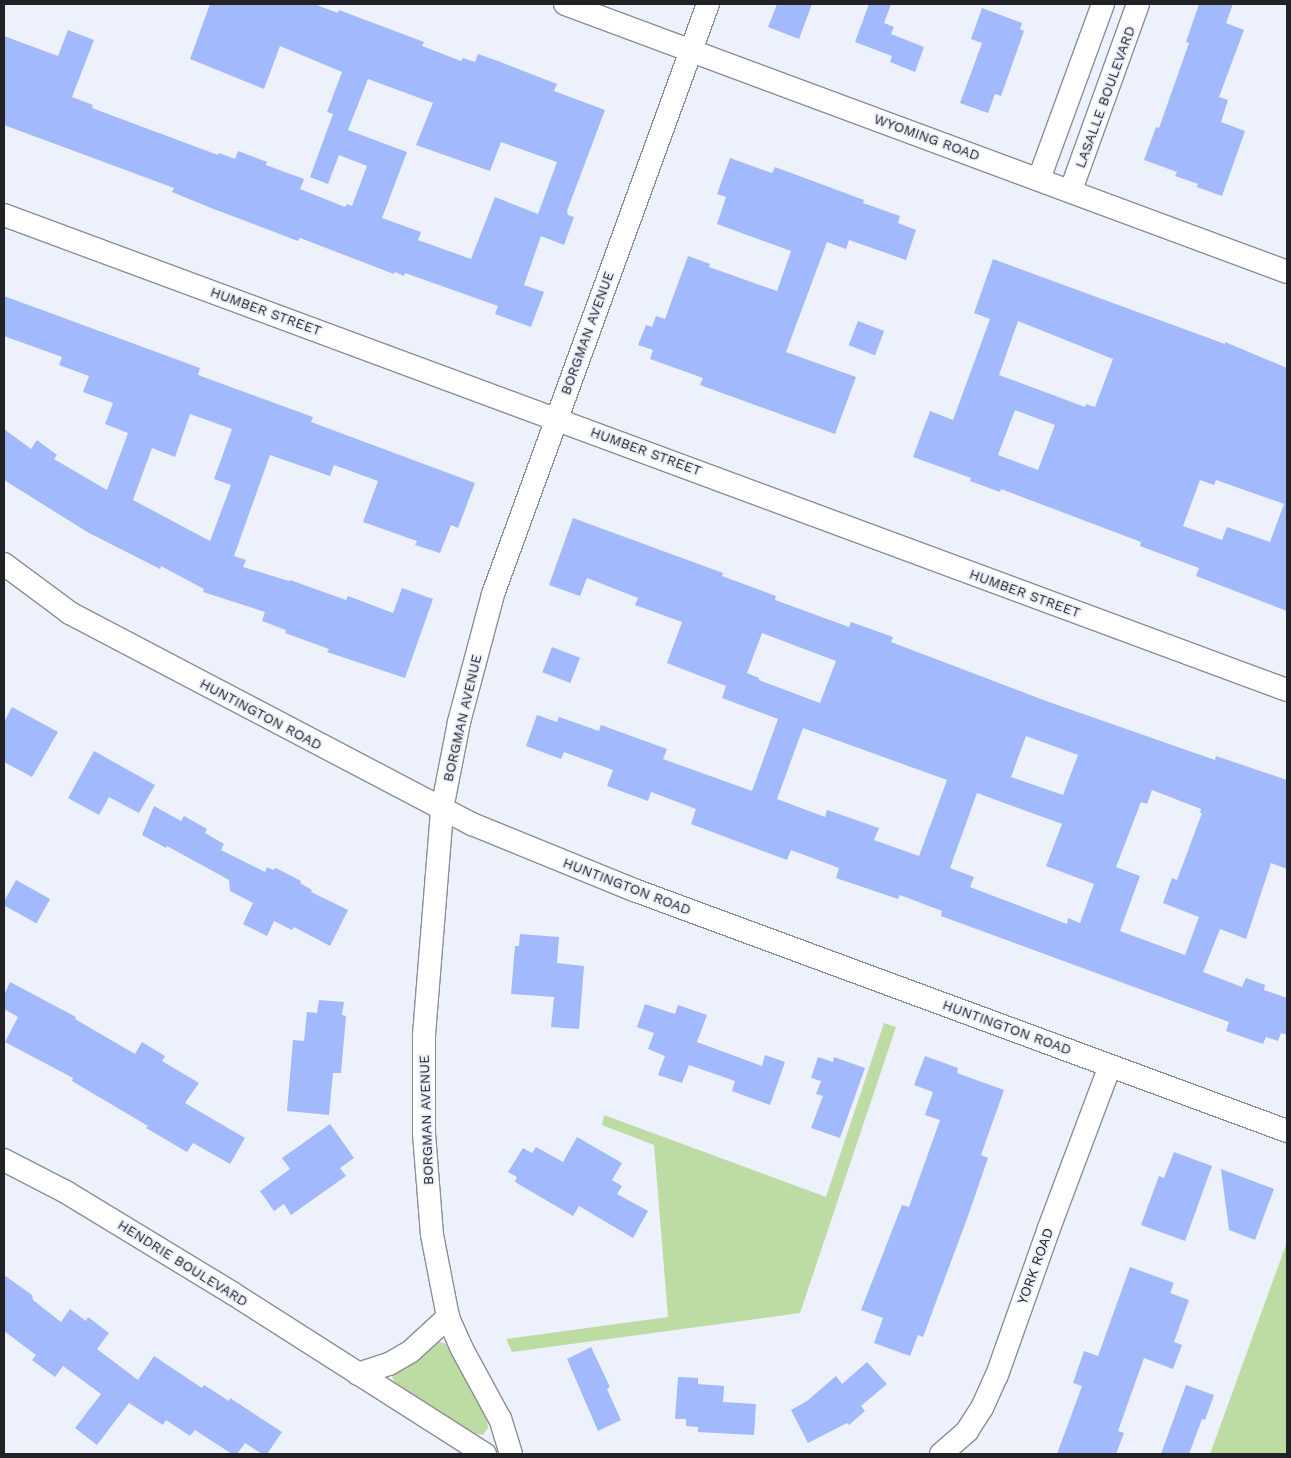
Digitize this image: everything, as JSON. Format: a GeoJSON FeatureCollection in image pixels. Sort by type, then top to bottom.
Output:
{"type":"FeatureCollection","features":[{"type":"Feature","properties":{"kind":"street","name":"WYOMING ROAD"},"geometry":{"type":"LineString","coordinates":[[565,4],[1072,190],[1287,272]]}},
{"type":"Feature","properties":{"kind":"street","name":"BORGMAN AVENUE"},"geometry":{"type":"LineString","coordinates":[[511,1454],[500,1418],[462,1349],[448,1317],[432,1235],[424,1134],[424,1035],[442,809],[459,722],[493,594],[708,4]]}},
{"type":"Feature","properties":{"kind":"street"},"geometry":{"type":"LineString","coordinates":[[1039,179],[1103,4]]}},
{"type":"Feature","properties":{"kind":"street","name":"LASALLE BOULEVARD"},"geometry":{"type":"LineString","coordinates":[[1072,190],[1138,4]]}},
{"type":"Feature","properties":{"kind":"street","name":"HUMBER STREET"},"geometry":{"type":"LineString","coordinates":[[4,215],[1287,690]]}},
{"type":"Feature","properties":{"kind":"street","name":"HUNTINGTON ROAD"},"geometry":{"type":"LineString","coordinates":[[4,564],[70,613],[472,824],[634,890],[1287,1131]]}},
{"type":"Feature","properties":{"kind":"street","name":"YORK ROAD"},"geometry":{"type":"LineString","coordinates":[[941,1454],[967,1431],[982,1408],[993,1383],[1110,1066]]}},
{"type":"Feature","properties":{"kind":"street","name":"HENDRIE BOULEVARD"},"geometry":{"type":"LineString","coordinates":[[5,1163],[89,1206],[485,1454]]}},
{"type":"Feature","properties":{"kind":"street"},"geometry":{"type":"LineString","coordinates":[[358,1374],[389,1364],[410,1352],[448,1317]]}},
{"type":"Feature","properties":{"kind":"green space"},"geometry":{"type":"Polygon","coordinates":[[[884,1023],[896,1027],[800,1313],[512,1352],[506,1339],[668,1317],[654,1145],[602,1125],[604,1115],[826,1197],[884,1023]]]}},
{"type":"Feature","properties":{"kind":"green space"},"geometry":{"type":"Polygon","coordinates":[[[1287,1242],[1287,1454],[1210,1454],[1234,1388],[1287,1242]]]}},
{"type":"Feature","properties":{"kind":"green space"},"geometry":{"type":"Polygon","coordinates":[[[436,1341],[446,1344],[487,1419],[488,1428],[483,1435],[472,1433],[395,1383],[392,1377],[394,1370],[436,1341]]]}},
{"type":"Feature","properties":{"kind":"building"},"geometry":{"type":"Polygon","coordinates":[[[210,4],[314,4],[338,13],[339,10],[424,42],[422,46],[461,61],[463,58],[475,62],[478,54],[498,61],[557,84],[554,91],[605,110],[567,211],[568,215],[574,217],[564,245],[541,236],[524,285],[544,292],[531,327],[495,314],[498,306],[405,273],[404,276],[395,272],[394,274],[300,238],[298,241],[172,192],[174,188],[4,125],[4,36],[58,56],[68,30],[94,40],[72,97],[93,105],[92,108],[218,155],[219,153],[235,159],[238,151],[267,162],[266,165],[304,179],[300,189],[345,207],[347,204],[352,206],[367,166],[339,155],[328,184],[310,177],[333,114],[327,112],[342,72],[280,46],[264,89],[190,59],[210,4]],[[368,79],[348,130],[407,152],[382,218],[421,232],[418,240],[471,259],[495,197],[538,214],[557,162],[501,142],[490,171],[416,145],[433,103],[368,79]]]}},
{"type":"Feature","properties":{"kind":"building"},"geometry":{"type":"Polygon","coordinates":[[[777,4],[812,4],[799,39],[768,27],[777,4]]]}},
{"type":"Feature","properties":{"kind":"building"},"geometry":{"type":"Polygon","coordinates":[[[869,4],[891,4],[884,23],[894,27],[891,34],[924,47],[915,72],[890,62],[892,56],[855,42],[869,4]]]}},
{"type":"Feature","properties":{"kind":"building"},"geometry":{"type":"Polygon","coordinates":[[[1199,4],[1233,4],[1226,23],[1244,30],[1219,97],[1228,100],[1221,122],[1245,131],[1222,196],[1197,187],[1198,184],[1175,176],[1177,172],[1144,160],[1156,127],[1159,128],[1189,43],[1186,42],[1199,4]]]}},
{"type":"Feature","properties":{"kind":"building"},"geometry":{"type":"Polygon","coordinates":[[[982,8],[1022,23],[1020,29],[1024,31],[1001,96],[995,94],[988,113],[960,103],[982,43],[971,39],[982,8]]]}},
{"type":"Feature","properties":{"kind":"building"},"geometry":{"type":"Polygon","coordinates":[[[730,158],[772,173],[775,167],[864,200],[863,203],[900,216],[898,223],[916,230],[906,260],[849,240],[846,249],[827,242],[786,352],[856,377],[835,434],[700,385],[703,378],[650,359],[653,350],[638,345],[646,325],[652,327],[656,316],[665,319],[688,256],[710,264],[709,267],[777,291],[791,251],[717,224],[726,197],[717,194],[730,158]]]}},
{"type":"Feature","properties":{"kind":"building"},"geometry":{"type":"Polygon","coordinates":[[[993,259],[1225,344],[1225,342],[1287,368],[1287,611],[1196,576],[1199,568],[1140,546],[1141,542],[1001,489],[1000,492],[970,481],[971,478],[913,457],[930,411],[953,420],[990,319],[974,313],[993,259]],[[1018,321],[999,375],[1085,407],[1086,404],[1095,407],[1113,359],[1018,321]],[[1015,410],[998,455],[1038,470],[1055,425],[1015,410]],[[1200,480],[1183,526],[1222,540],[1227,527],[1270,542],[1284,504],[1216,480],[1214,485],[1200,480]]]}},
{"type":"Feature","properties":{"kind":"building"},"geometry":{"type":"Polygon","coordinates":[[[4,296],[200,368],[198,375],[313,417],[311,422],[475,483],[458,528],[451,525],[440,553],[415,545],[417,541],[363,522],[378,481],[334,465],[330,476],[270,455],[234,556],[246,560],[243,567],[290,580],[346,600],[348,596],[393,613],[402,588],[433,599],[405,678],[327,652],[329,649],[285,633],[286,630],[262,621],[265,612],[203,592],[204,589],[161,566],[160,569],[89,533],[4,480],[4,429],[31,449],[37,440],[57,455],[54,459],[107,490],[128,433],[105,424],[113,403],[83,392],[89,376],[59,365],[62,357],[4,336],[4,296]],[[190,414],[175,457],[152,448],[133,500],[210,541],[231,485],[214,479],[232,429],[190,414]]]}},
{"type":"Feature","properties":{"kind":"building"},"geometry":{"type":"Polygon","coordinates":[[[858,321],[884,331],[875,355],[849,345],[858,321]]]}},
{"type":"Feature","properties":{"kind":"building"},"geometry":{"type":"Polygon","coordinates":[[[573,518],[723,573],[722,576],[776,596],[775,600],[849,627],[851,622],[893,637],[891,642],[1046,701],[1215,760],[1216,756],[1287,780],[1287,869],[1271,863],[1246,939],[1220,929],[1203,972],[1242,987],[1246,978],[1265,985],[1264,990],[1287,998],[1287,1035],[1281,1033],[1278,1041],[1266,1037],[1263,1044],[1226,1031],[1229,1022],[941,916],[942,911],[900,895],[898,899],[836,878],[839,868],[791,850],[787,860],[691,824],[696,809],[651,792],[648,801],[607,786],[613,770],[564,752],[561,759],[526,746],[537,715],[557,722],[559,717],[599,731],[601,725],[667,749],[663,759],[752,791],[778,719],[722,698],[726,686],[667,663],[682,622],[635,605],[638,598],[587,578],[580,596],[549,585],[573,518]],[[762,633],[747,673],[759,678],[759,680],[820,703],[836,661],[762,633]],[[803,728],[777,799],[825,817],[827,810],[879,828],[874,840],[919,856],[947,780],[803,728]],[[1026,736],[1011,777],[1063,795],[1078,755],[1026,736]],[[1152,790],[1147,804],[1141,802],[1116,867],[1140,876],[1120,931],[1185,955],[1199,917],[1163,903],[1172,878],[1177,880],[1202,813],[1200,813],[1201,809],[1152,790]],[[977,793],[950,868],[974,877],[970,887],[1067,924],[1068,918],[1080,923],[1094,884],[1046,866],[1062,824],[977,793]]]}},
{"type":"Feature","properties":{"kind":"building"},"geometry":{"type":"Polygon","coordinates":[[[552,647],[580,658],[570,683],[542,672],[552,647]]]}},
{"type":"Feature","properties":{"kind":"building"},"geometry":{"type":"Polygon","coordinates":[[[12,707],[58,732],[32,777],[4,762],[4,722],[12,707]]]}},
{"type":"Feature","properties":{"kind":"building"},"geometry":{"type":"Polygon","coordinates":[[[94,751],[155,785],[139,813],[109,797],[99,815],[68,798],[94,751]]]}},
{"type":"Feature","properties":{"kind":"building"},"geometry":{"type":"Polygon","coordinates":[[[154,806],[181,821],[184,816],[207,829],[205,833],[224,844],[221,850],[265,872],[267,867],[273,870],[276,868],[301,881],[300,883],[312,890],[311,892],[348,910],[330,946],[294,927],[292,930],[274,921],[267,936],[243,924],[253,903],[230,891],[229,880],[167,846],[166,848],[142,835],[154,806]]]}},
{"type":"Feature","properties":{"kind":"building"},"geometry":{"type":"Polygon","coordinates":[[[16,880],[50,899],[37,923],[4,905],[4,902],[16,880]]]}},
{"type":"Feature","properties":{"kind":"building"},"geometry":{"type":"Polygon","coordinates":[[[520,934],[559,937],[557,963],[584,966],[579,1029],[551,1027],[554,997],[511,994],[515,946],[519,946],[520,934]]]}},
{"type":"Feature","properties":{"kind":"building"},"geometry":{"type":"Polygon","coordinates":[[[10,982],[76,1017],[75,1019],[135,1054],[142,1042],[165,1056],[162,1061],[199,1083],[185,1103],[245,1138],[230,1164],[193,1143],[187,1152],[146,1128],[148,1126],[72,1081],[73,1078],[5,1042],[18,1017],[4,1009],[4,995],[10,982]]]}},
{"type":"Feature","properties":{"kind":"building"},"geometry":{"type":"Polygon","coordinates":[[[319,1000],[344,1002],[342,1015],[346,1016],[341,1073],[333,1073],[329,1115],[287,1111],[293,1040],[304,1041],[307,1012],[317,1013],[319,1000]]]}},
{"type":"Feature","properties":{"kind":"building"},"geometry":{"type":"Polygon","coordinates":[[[645,1004],[675,1014],[678,1005],[707,1015],[697,1042],[762,1066],[765,1055],[785,1062],[770,1105],[732,1091],[735,1081],[689,1065],[682,1083],[658,1075],[665,1056],[648,1049],[654,1033],[637,1027],[645,1004]]]}},
{"type":"Feature","properties":{"kind":"building"},"geometry":{"type":"Polygon","coordinates":[[[925,1056],[958,1068],[957,1073],[1004,1090],[981,1155],[988,1158],[968,1216],[923,1337],[918,1335],[910,1356],[874,1343],[883,1318],[861,1310],[902,1205],[909,1207],[940,1120],[925,1115],[933,1092],[914,1085],[925,1056]]]}},
{"type":"Feature","properties":{"kind":"building"},"geometry":{"type":"Polygon","coordinates":[[[818,1057],[833,1062],[834,1057],[865,1068],[840,1138],[811,1128],[823,1096],[816,1094],[821,1081],[811,1078],[818,1057]]]}},
{"type":"Feature","properties":{"kind":"building"},"geometry":{"type":"Polygon","coordinates":[[[330,1124],[354,1158],[340,1168],[346,1176],[291,1215],[284,1204],[274,1211],[260,1191],[290,1169],[282,1158],[330,1124]]]}},
{"type":"Feature","properties":{"kind":"building"},"geometry":{"type":"Polygon","coordinates":[[[577,1137],[622,1163],[612,1180],[622,1186],[617,1194],[648,1211],[633,1238],[579,1206],[573,1216],[515,1182],[517,1177],[508,1172],[523,1148],[532,1153],[536,1147],[563,1162],[577,1137]]]}},
{"type":"Feature","properties":{"kind":"building"},"geometry":{"type":"Polygon","coordinates":[[[1174,1152],[1212,1166],[1185,1241],[1141,1225],[1159,1176],[1164,1178],[1174,1152]]]}},
{"type":"Feature","properties":{"kind":"building"},"geometry":{"type":"Polygon","coordinates":[[[1221,1169],[1274,1189],[1255,1240],[1229,1230],[1221,1169]]]}},
{"type":"Feature","properties":{"kind":"building"},"geometry":{"type":"Polygon","coordinates":[[[1130,1267],[1174,1283],[1170,1293],[1189,1300],[1174,1342],[1182,1345],[1173,1369],[1144,1358],[1118,1431],[1124,1433],[1116,1454],[1057,1454],[1082,1386],[1073,1383],[1084,1351],[1098,1356],[1130,1267]]]}},
{"type":"Feature","properties":{"kind":"building"},"geometry":{"type":"Polygon","coordinates":[[[4,1275],[32,1295],[33,1300],[61,1322],[70,1309],[86,1321],[88,1317],[109,1333],[97,1349],[138,1380],[154,1356],[202,1388],[204,1385],[229,1401],[230,1398],[282,1432],[267,1454],[262,1454],[245,1443],[237,1454],[232,1454],[195,1430],[190,1436],[166,1420],[163,1425],[129,1403],[97,1445],[75,1428],[101,1394],[63,1366],[55,1377],[32,1360],[36,1355],[4,1331],[4,1275]]]}},
{"type":"Feature","properties":{"kind":"building"},"geometry":{"type":"Polygon","coordinates":[[[591,1347],[610,1387],[607,1389],[621,1420],[598,1431],[567,1359],[591,1347]]]}},
{"type":"Feature","properties":{"kind":"building"},"geometry":{"type":"Polygon","coordinates":[[[867,1362],[887,1384],[861,1406],[865,1411],[849,1425],[847,1423],[808,1443],[791,1410],[807,1401],[836,1376],[842,1384],[867,1362]]]}},
{"type":"Feature","properties":{"kind":"building"},"geometry":{"type":"Polygon","coordinates":[[[678,1377],[698,1378],[698,1384],[724,1386],[723,1402],[756,1404],[754,1435],[698,1432],[698,1427],[686,1426],[686,1419],[675,1419],[678,1377]]]}},
{"type":"Feature","properties":{"kind":"building"},"geometry":{"type":"Polygon","coordinates":[[[1186,1385],[1214,1395],[1205,1420],[1202,1419],[1189,1454],[1161,1454],[1186,1385]]]}}]}
